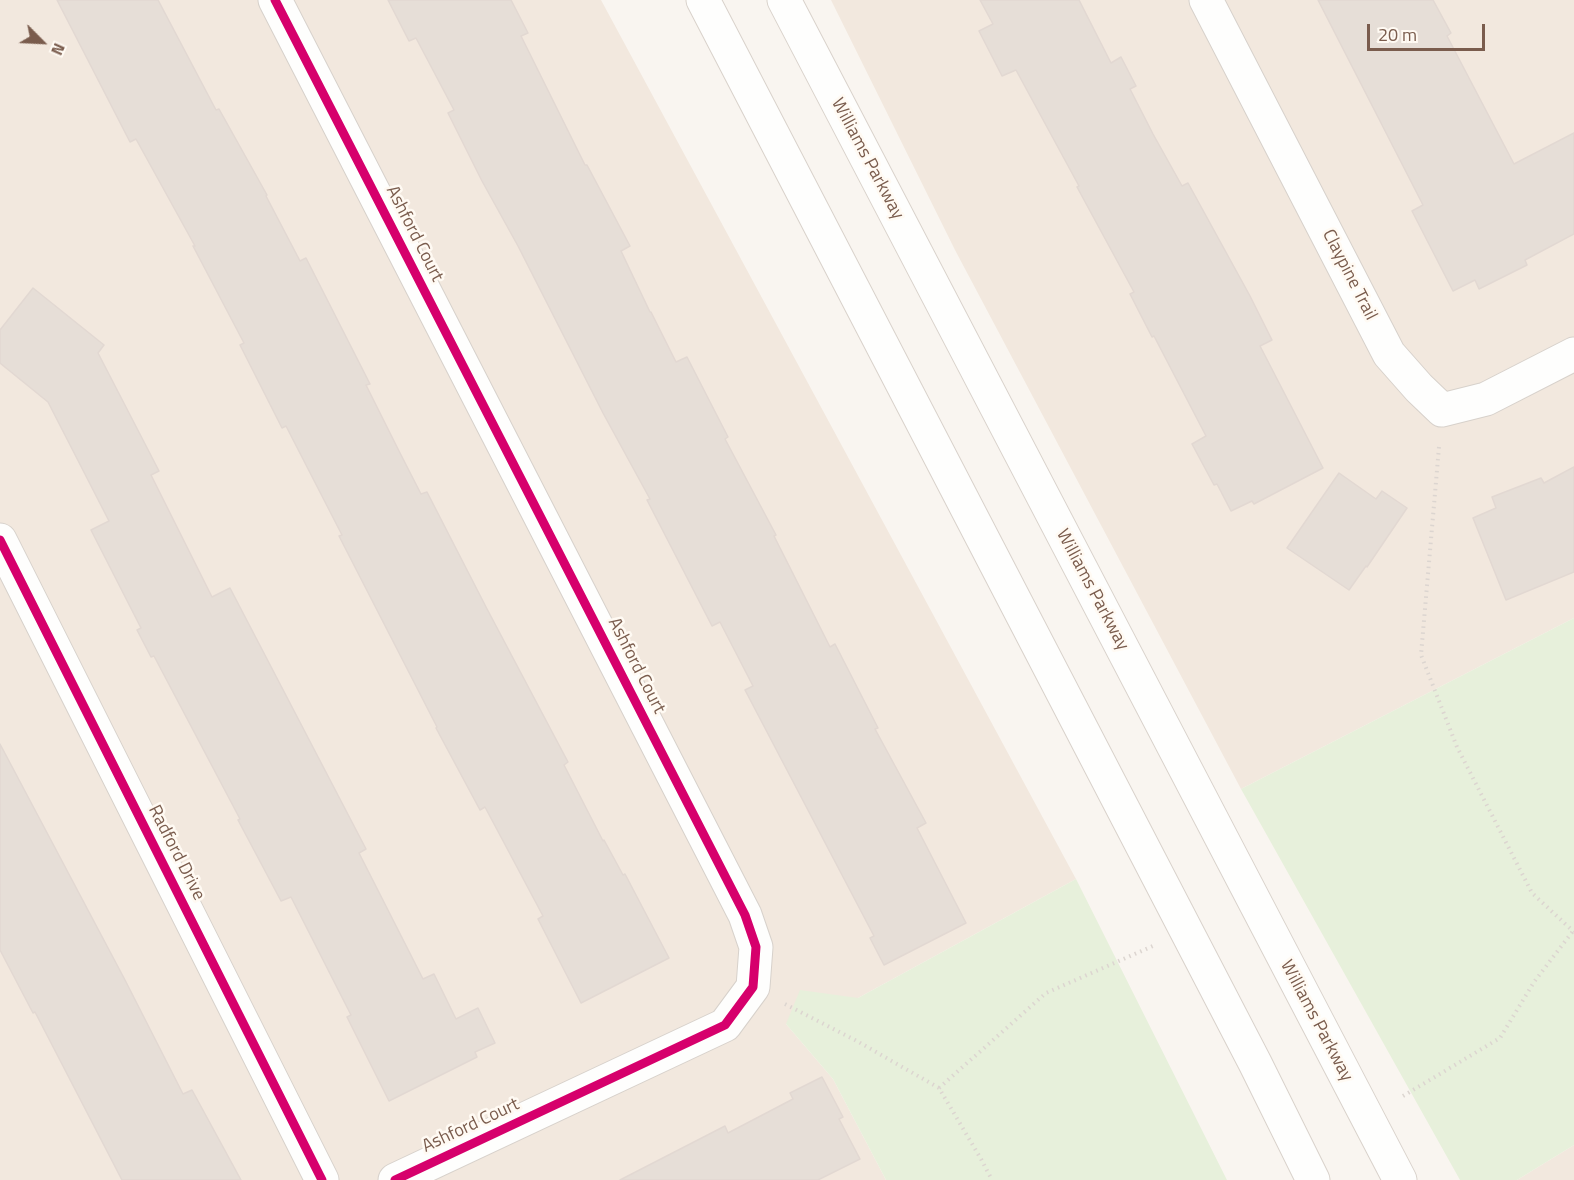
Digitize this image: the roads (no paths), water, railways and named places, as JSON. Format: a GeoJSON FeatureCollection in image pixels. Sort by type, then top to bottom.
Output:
{"type":"FeatureCollection","features":[{"type":"Feature","properties":{"kind":"street","name":"Ashford Court"},"geometry":{"type":"LineString","coordinates":[[275,0],[745,915],[756,947],[753,987],[725,1025],[395,1180]]}},
{"type":"Feature","properties":{"kind":"street"},"geometry":{"type":"LineString","coordinates":[[703,0],[1255,1063],[1313,1180]]}},
{"type":"Feature","properties":{"kind":"street","name":"Williams Parkway"},"geometry":{"type":"LineString","coordinates":[[784,0],[1400,1180]]}},
{"type":"Feature","properties":{"kind":"street","name":"Claypine Trail"},"geometry":{"type":"LineString","coordinates":[[1206,0],[1389,354],[1419,388],[1442,410],[1486,399],[1574,354]]}},
{"type":"Feature","properties":{"kind":"street","name":"Radford Drive"},"geometry":{"type":"LineString","coordinates":[[0,540],[322,1180]]}}]}
